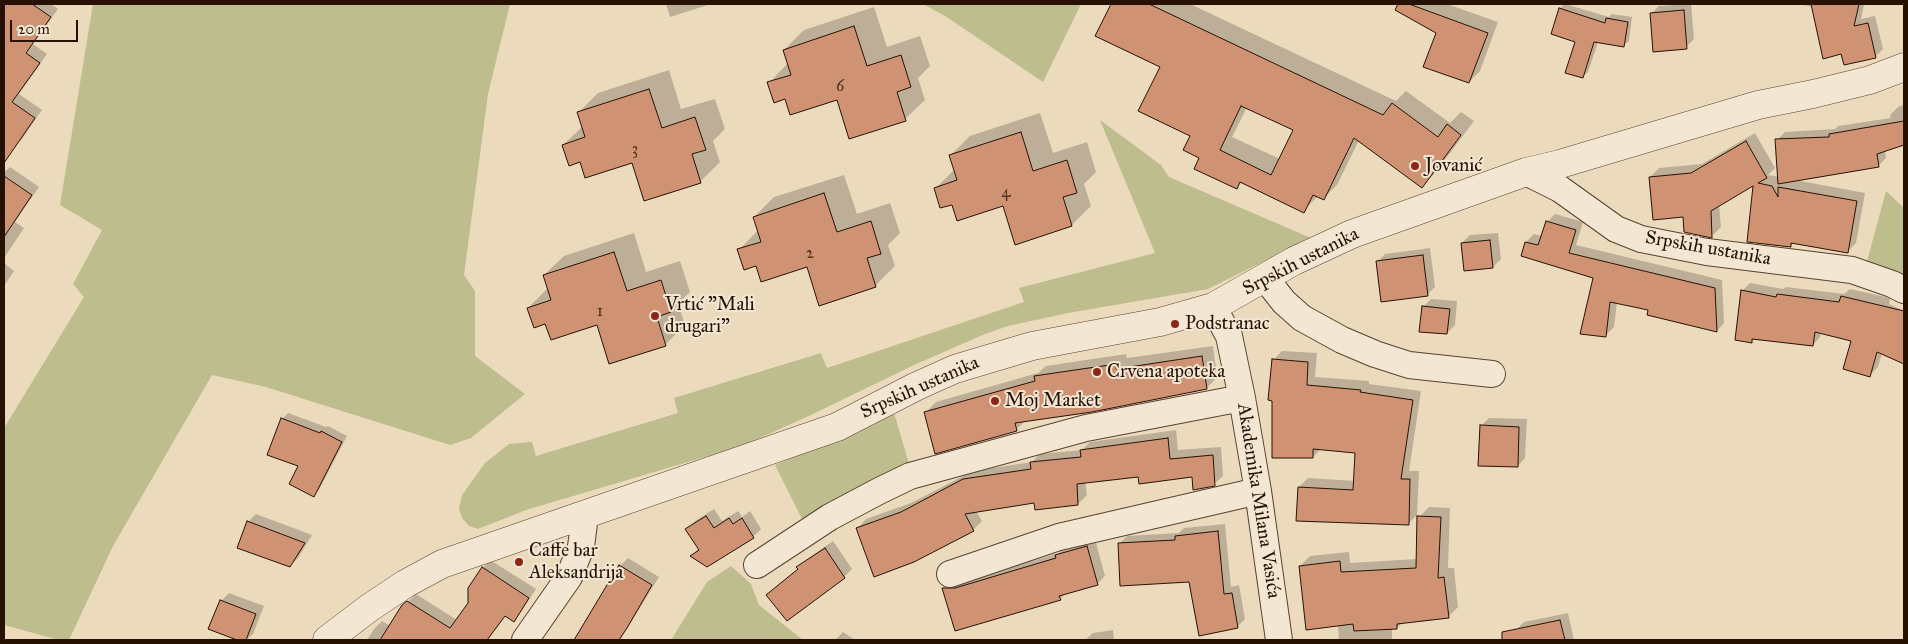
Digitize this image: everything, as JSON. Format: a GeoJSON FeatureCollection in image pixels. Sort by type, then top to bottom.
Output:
{"type":"FeatureCollection","features":[{"type":"Feature","properties":{"kind":"street","name":"Srpskih ustanika"},"geometry":{"type":"LineString","coordinates":[[327,640],[405,584],[442,564],[771,451],[837,426],[955,368],[1032,346],[1160,322],[1213,307],[1294,261],[1352,234],[1526,172],[1560,164],[1758,105],[1870,80],[1904,67]]}},
{"type":"Feature","properties":{"kind":"street","name":"Srpskih ustanika"},"geometry":{"type":"LineString","coordinates":[[1526,172],[1560,189],[1616,229],[1641,239],[1707,252],[1852,270],[1904,290]]}},
{"type":"Feature","properties":{"kind":"street"},"geometry":{"type":"LineString","coordinates":[[1265,278],[1284,302],[1302,318],[1350,343],[1409,365],[1492,374]]}},
{"type":"Feature","properties":{"kind":"street","name":"Akademika Milana Vasića"},"geometry":{"type":"LineString","coordinates":[[1213,307],[1229,336],[1242,398],[1258,491],[1279,640]]}},
{"type":"Feature","properties":{"kind":"street"},"geometry":{"type":"LineString","coordinates":[[757,565],[830,517],[910,476],[1086,428],[1242,398]]}},
{"type":"Feature","properties":{"kind":"street"},"geometry":{"type":"LineString","coordinates":[[950,574],[1059,538],[1258,491]]}},
{"type":"Feature","properties":{"kind":"street"},"geometry":{"type":"LineString","coordinates":[[525,640],[569,576],[581,547],[585,515]]}},
{"type":"Feature","properties":{"kind":"shaded area"},"geometry":{"type":"Polygon","coordinates":[[[93,4],[510,4],[488,94],[464,275],[475,291],[475,356],[525,394],[471,438],[450,445],[266,387],[212,375],[113,546],[69,640],[59,640],[4,625],[4,428],[84,297],[73,284],[102,230],[60,205],[93,4]]]}},
{"type":"Feature","properties":{"kind":"shaded area"},"geometry":{"type":"Polygon","coordinates":[[[923,4],[1081,4],[1043,82],[945,16],[923,4]]]}},
{"type":"Feature","properties":{"kind":"shaded area"},"geometry":{"type":"Polygon","coordinates":[[[1100,120],[1161,165],[1169,177],[1311,238],[1208,289],[1068,313],[1008,326],[985,334],[914,365],[742,446],[526,510],[478,529],[469,526],[462,518],[459,509],[462,495],[485,463],[509,444],[532,442],[536,456],[678,413],[674,398],[821,353],[827,368],[1024,302],[1019,288],[1155,253],[1100,120]]]}},
{"type":"Feature","properties":{"kind":"shaded area"},"geometry":{"type":"Polygon","coordinates":[[[1886,191],[1904,208],[1904,279],[1866,265],[1886,191]]]}},
{"type":"Feature","properties":{"kind":"shaded area"},"geometry":{"type":"Polygon","coordinates":[[[894,413],[910,467],[802,519],[775,465],[894,413]]]}},
{"type":"Feature","properties":{"kind":"shaded area"},"geometry":{"type":"Polygon","coordinates":[[[731,566],[751,584],[759,605],[803,640],[671,640],[707,582],[731,566]]]}},
{"type":"Feature","properties":{"kind":"building"},"geometry":{"type":"Polygon","coordinates":[[[4,4],[32,4],[51,17],[26,53],[40,63],[12,102],[35,118],[4,163],[4,4]]]}},
{"type":"Feature","properties":{"kind":"building"},"geometry":{"type":"Polygon","coordinates":[[[1111,4],[1149,4],[1383,115],[1392,103],[1438,137],[1447,124],[1461,135],[1422,188],[1354,138],[1324,200],[1313,195],[1304,213],[1240,182],[1237,189],[1194,169],[1199,158],[1183,150],[1190,136],[1138,111],[1160,67],[1095,36],[1111,4]],[[1241,106],[1220,150],[1271,175],[1293,130],[1241,106]]]}},
{"type":"Feature","properties":{"kind":"building"},"geometry":{"type":"Polygon","coordinates":[[[1398,4],[1409,4],[1488,33],[1469,83],[1423,67],[1436,33],[1395,10],[1398,4]]]}},
{"type":"Feature","properties":{"kind":"building"},"geometry":{"type":"Polygon","coordinates":[[[1811,4],[1859,4],[1854,26],[1868,23],[1876,58],[1844,65],[1841,54],[1823,59],[1811,4]]]}},
{"type":"Feature","properties":{"kind":"building"},"geometry":{"type":"Polygon","coordinates":[[[1559,8],[1605,23],[1606,18],[1628,22],[1624,47],[1594,42],[1583,78],[1565,73],[1575,42],[1551,34],[1559,8]]]}},
{"type":"Feature","properties":{"kind":"building"},"geometry":{"type":"Polygon","coordinates":[[[1684,10],[1687,49],[1653,52],[1650,13],[1684,10]]]}},
{"type":"Feature","properties":{"kind":"building"},"geometry":{"type":"Polygon","coordinates":[[[854,26],[867,66],[901,55],[911,87],[897,92],[906,121],[849,139],[837,100],[790,115],[785,99],[774,103],[767,82],[791,75],[783,50],[854,26]]]}},
{"type":"Feature","properties":{"kind":"building"},"geometry":{"type":"Polygon","coordinates":[[[649,89],[662,128],[695,117],[706,150],[692,154],[701,183],[644,201],[632,163],[585,178],[580,162],[569,166],[562,145],[585,137],[577,112],[649,89]]]}},
{"type":"Feature","properties":{"kind":"building"},"geometry":{"type":"Polygon","coordinates":[[[1904,121],[1904,145],[1877,154],[1879,167],[1778,184],[1775,139],[1829,137],[1829,134],[1904,121]]]}},
{"type":"Feature","properties":{"kind":"building"},"geometry":{"type":"Polygon","coordinates":[[[1021,132],[1033,171],[1067,160],[1077,193],[1063,197],[1072,226],[1015,245],[1003,206],[957,221],[952,205],[940,208],[934,188],[957,180],[949,155],[1021,132]]]}},
{"type":"Feature","properties":{"kind":"building"},"geometry":{"type":"Polygon","coordinates":[[[1746,141],[1767,178],[1758,183],[1772,186],[1778,197],[1778,187],[1857,201],[1848,253],[1791,243],[1791,247],[1747,242],[1753,186],[1711,211],[1712,238],[1684,232],[1683,217],[1653,220],[1649,177],[1691,173],[1746,141]]]}},
{"type":"Feature","properties":{"kind":"building"},"geometry":{"type":"Polygon","coordinates":[[[4,176],[32,195],[4,237],[4,176]]]}},
{"type":"Feature","properties":{"kind":"building"},"geometry":{"type":"Polygon","coordinates":[[[824,193],[837,232],[871,221],[881,254],[867,258],[876,287],[819,306],[807,267],[761,282],[756,266],[744,270],[737,249],[761,242],[753,217],[824,193]]]}},
{"type":"Feature","properties":{"kind":"building"},"geometry":{"type":"Polygon","coordinates":[[[1546,221],[1576,230],[1569,253],[1715,288],[1717,332],[1647,315],[1648,310],[1610,302],[1606,337],[1580,334],[1593,278],[1521,256],[1525,242],[1538,245],[1546,221]]]}},
{"type":"Feature","properties":{"kind":"building"},"geometry":{"type":"Polygon","coordinates":[[[1490,240],[1493,268],[1464,271],[1461,243],[1490,240]]]}},
{"type":"Feature","properties":{"kind":"building"},"geometry":{"type":"Polygon","coordinates":[[[614,252],[627,291],[661,280],[671,312],[657,317],[666,346],[609,364],[597,325],[551,340],[545,324],[534,328],[527,308],[551,300],[543,275],[614,252]]]}},
{"type":"Feature","properties":{"kind":"building"},"geometry":{"type":"Polygon","coordinates":[[[1423,255],[1428,296],[1381,302],[1376,261],[1423,255]]]}},
{"type":"Feature","properties":{"kind":"building"},"geometry":{"type":"Polygon","coordinates":[[[1741,290],[1776,297],[1777,294],[1839,302],[1841,296],[1904,311],[1904,364],[1877,352],[1870,377],[1843,369],[1851,341],[1815,332],[1813,346],[1752,339],[1752,343],[1735,340],[1741,290]]]}},
{"type":"Feature","properties":{"kind":"building"},"geometry":{"type":"Polygon","coordinates":[[[1422,306],[1450,309],[1447,334],[1419,332],[1422,306]]]}},
{"type":"Feature","properties":{"kind":"building"},"geometry":{"type":"Polygon","coordinates":[[[1202,356],[1207,389],[1092,412],[1015,423],[1017,431],[935,454],[924,412],[1035,381],[1034,376],[1116,364],[1116,369],[1202,356]]]}},
{"type":"Feature","properties":{"kind":"building"},"geometry":{"type":"Polygon","coordinates":[[[1272,359],[1308,362],[1307,385],[1361,390],[1360,392],[1413,400],[1401,479],[1410,479],[1409,525],[1296,521],[1298,487],[1353,490],[1355,453],[1313,449],[1313,458],[1272,458],[1272,401],[1268,400],[1272,359]]]}},
{"type":"Feature","properties":{"kind":"building"},"geometry":{"type":"Polygon","coordinates":[[[281,418],[320,433],[321,431],[342,442],[314,497],[289,484],[298,466],[267,455],[281,418]]]}},
{"type":"Feature","properties":{"kind":"building"},"geometry":{"type":"Polygon","coordinates":[[[1480,425],[1519,427],[1518,467],[1478,466],[1480,425]]]}},
{"type":"Feature","properties":{"kind":"building"},"geometry":{"type":"Polygon","coordinates":[[[1168,438],[1170,459],[1213,455],[1215,486],[1193,490],[1192,477],[1139,484],[1138,477],[1077,484],[1078,505],[1035,510],[1034,503],[965,514],[974,531],[914,562],[874,577],[856,528],[901,512],[963,479],[1031,469],[1030,462],[1081,457],[1080,450],[1168,438]]]}},
{"type":"Feature","properties":{"kind":"building"},"geometry":{"type":"Polygon","coordinates":[[[706,516],[714,528],[729,518],[733,524],[742,518],[754,538],[707,567],[690,556],[699,550],[685,529],[706,516]]]}},
{"type":"Feature","properties":{"kind":"building"},"geometry":{"type":"Polygon","coordinates":[[[1417,516],[1441,517],[1438,578],[1444,577],[1449,618],[1397,624],[1397,629],[1354,631],[1353,624],[1306,630],[1299,566],[1340,561],[1341,572],[1416,568],[1417,516]]]}},
{"type":"Feature","properties":{"kind":"building"},"geometry":{"type":"Polygon","coordinates":[[[247,521],[305,543],[290,567],[237,548],[247,521]]]}},
{"type":"Feature","properties":{"kind":"building"},"geometry":{"type":"Polygon","coordinates":[[[1218,531],[1224,594],[1232,593],[1238,628],[1199,636],[1189,582],[1120,586],[1118,543],[1175,540],[1175,536],[1218,531]]]}},
{"type":"Feature","properties":{"kind":"building"},"geometry":{"type":"Polygon","coordinates":[[[1087,546],[1098,585],[1059,596],[1061,600],[955,631],[942,588],[955,588],[1056,558],[1055,555],[1087,546]]]}},
{"type":"Feature","properties":{"kind":"building"},"geometry":{"type":"Polygon","coordinates":[[[825,548],[845,578],[787,621],[766,595],[798,569],[796,567],[825,548]]]}},
{"type":"Feature","properties":{"kind":"building"},"geometry":{"type":"Polygon","coordinates":[[[619,565],[652,585],[627,628],[619,640],[574,640],[619,565]]]}},
{"type":"Feature","properties":{"kind":"building"},"geometry":{"type":"Polygon","coordinates":[[[482,567],[529,598],[514,622],[505,616],[487,640],[380,640],[402,605],[407,601],[450,628],[468,603],[468,588],[482,567]]]}},
{"type":"Feature","properties":{"kind":"building"},"geometry":{"type":"Polygon","coordinates":[[[220,600],[256,614],[246,640],[237,640],[208,629],[220,600]]]}},
{"type":"Feature","properties":{"kind":"building"},"geometry":{"type":"Polygon","coordinates":[[[1560,620],[1565,640],[1502,640],[1502,632],[1560,620]]]}},
{"type":"Feature","properties":{"kind":"place","name":"Jovanić"},"geometry":{"type":"Point","coordinates":[1415,166]}},
{"type":"Feature","properties":{"kind":"place","name":"Vrtić \"Mali drugari\""},"geometry":{"type":"Point","coordinates":[655,316]}},
{"type":"Feature","properties":{"kind":"place","name":"Podstranac"},"geometry":{"type":"Point","coordinates":[1175,324]}},
{"type":"Feature","properties":{"kind":"place","name":"Crvena apoteka"},"geometry":{"type":"Point","coordinates":[1097,372]}},
{"type":"Feature","properties":{"kind":"place","name":"Moj Market"},"geometry":{"type":"Point","coordinates":[995,401]}},
{"type":"Feature","properties":{"kind":"place","name":"Caffe bar Aleksandrija"},"geometry":{"type":"Point","coordinates":[519,562]}}]}
